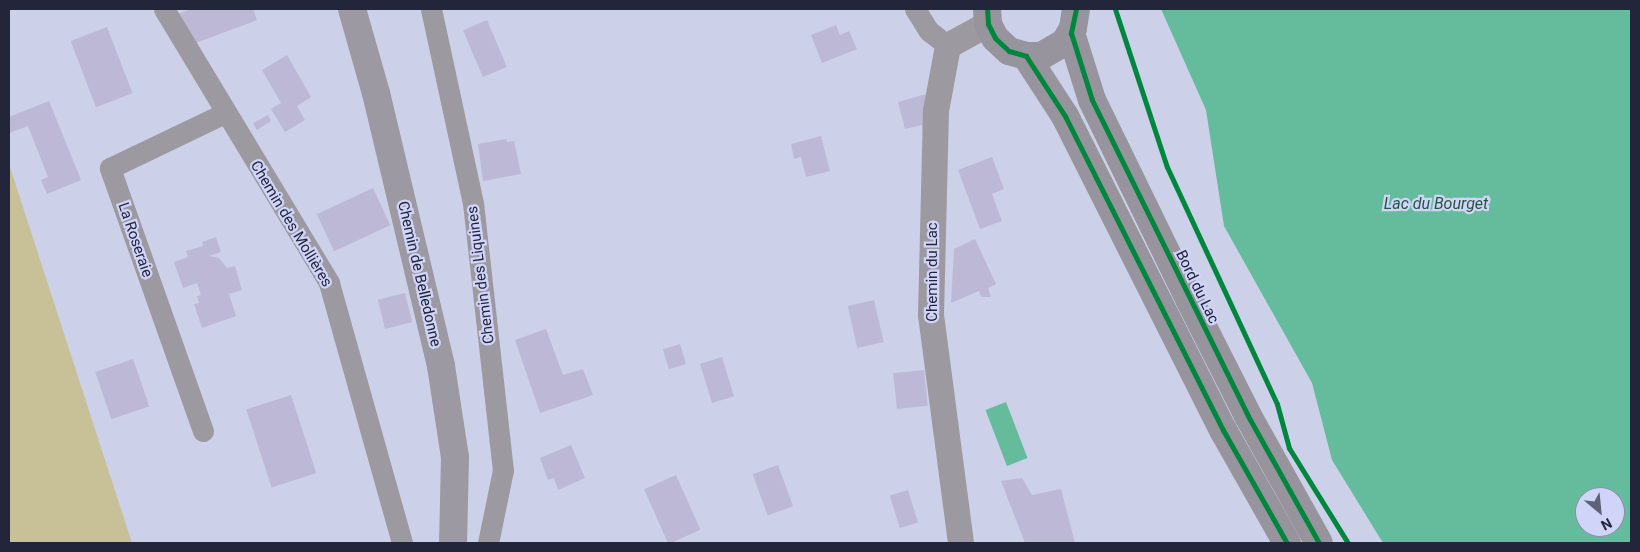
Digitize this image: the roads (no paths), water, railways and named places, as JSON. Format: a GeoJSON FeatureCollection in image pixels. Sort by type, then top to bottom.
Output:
{"type":"FeatureCollection","features":[{"type":"Feature","properties":{"kind":"main road","name":"Chemin de Belledonne"},"geometry":{"type":"LineString","coordinates":[[352,9],[376,93],[441,366],[455,457],[453,543]]}},
{"type":"Feature","properties":{"kind":"main road"},"geometry":{"type":"LineString","coordinates":[[988,16],[995,38],[1009,51],[1026,56],[1053,51],[1073,21]]}},
{"type":"Feature","properties":{"kind":"main road","name":"Bord du Lac"},"geometry":{"type":"LineString","coordinates":[[1073,21],[1092,100],[1190,301],[1319,543]]}},
{"type":"Feature","properties":{"kind":"main road"},"geometry":{"type":"LineString","coordinates":[[1026,56],[1065,116],[1223,430],[1287,543]]}},
{"type":"Feature","properties":{"kind":"street","name":"Chemin des Mollières"},"geometry":{"type":"LineString","coordinates":[[164,9],[329,283],[402,543]]}},
{"type":"Feature","properties":{"kind":"street","name":"Chemin des Liquines"},"geometry":{"type":"LineString","coordinates":[[431,9],[473,203],[503,470],[488,543]]}},
{"type":"Feature","properties":{"kind":"street"},"geometry":{"type":"LineString","coordinates":[[915,9],[928,31],[948,46],[988,16]]}},
{"type":"Feature","properties":{"kind":"street","name":"Chemin du Lac"},"geometry":{"type":"LineString","coordinates":[[948,46],[936,112],[931,315],[961,543]]}},
{"type":"Feature","properties":{"kind":"street","name":"La Roseraie"},"geometry":{"type":"LineString","coordinates":[[203,432],[110,168],[225,113]]}},
{"type":"Feature","properties":{"kind":"water","name":"Lac du Bourget"},"geometry":{"type":"Polygon","coordinates":[[[1161,9],[1631,9],[1631,543],[1383,543],[1332,460],[1312,383],[1224,226],[1206,110],[1161,9]]]}},
{"type":"Feature","properties":{"kind":"water"},"geometry":{"type":"Polygon","coordinates":[[[1006,402],[1028,458],[1007,466],[985,410],[1006,402]]]}}]}
